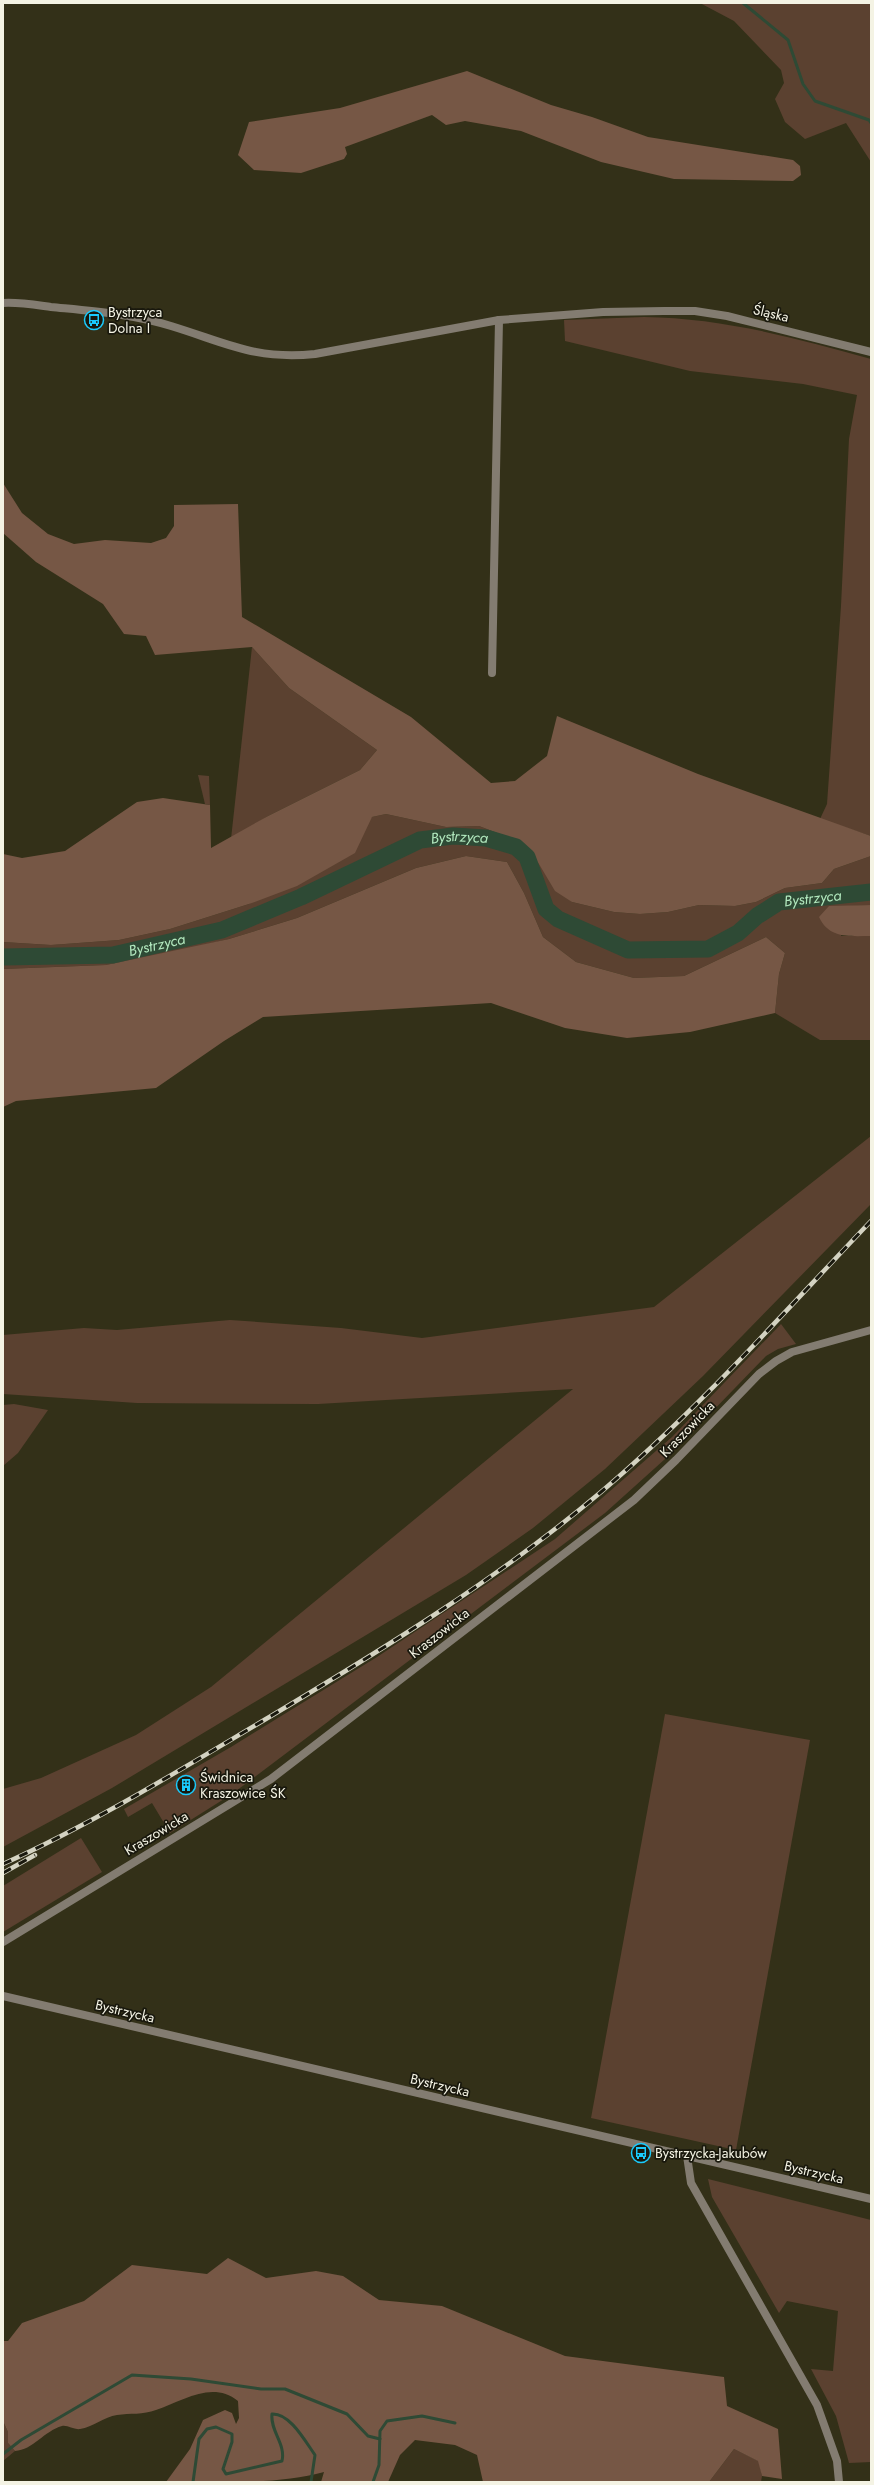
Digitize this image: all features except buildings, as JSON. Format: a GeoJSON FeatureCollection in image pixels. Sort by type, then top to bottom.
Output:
{"type":"FeatureCollection","features":[{"type":"Feature","properties":{"kind":"street","name":"Śląska"},"geometry":{"type":"LineString","coordinates":[[3,303],[74,309],[135,318],[170,326],[238,349],[264,355],[288,356],[315,354],[499,320],[603,312],[664,311],[695,311],[727,316],[871,352]]}},
{"type":"Feature","properties":{"kind":"street"},"geometry":{"type":"LineString","coordinates":[[492,673],[499,320]]}},
{"type":"Feature","properties":{"kind":"street","name":"Kraszowicka"},"geometry":{"type":"LineString","coordinates":[[3,1942],[271,1779],[634,1500],[676,1460],[759,1374],[776,1360],[792,1352],[871,1330]]}},
{"type":"Feature","properties":{"kind":"street","name":"Bystrzycka"},"geometry":{"type":"LineString","coordinates":[[3,1996],[871,2199]]}},
{"type":"Feature","properties":{"kind":"street"},"geometry":{"type":"LineString","coordinates":[[687,2156],[691,2183],[816,2405],[837,2461],[839,2482]]}},
{"type":"Feature","properties":{"kind":"shaded area"},"geometry":{"type":"Polygon","coordinates":[[[700,3],[871,3],[871,162],[846,123],[805,139],[785,122],[775,99],[784,83],[781,70],[734,21],[700,3]]]}},
{"type":"Feature","properties":{"kind":"shaded area"},"geometry":{"type":"Polygon","coordinates":[[[467,71],[551,105],[592,117],[648,137],[793,160],[800,166],[801,175],[793,181],[674,179],[601,162],[521,131],[465,121],[446,125],[432,115],[345,147],[347,154],[344,159],[301,173],[254,170],[238,155],[249,122],[340,108],[467,71]]]}},
{"type":"Feature","properties":{"kind":"shaded area"},"geometry":{"type":"Polygon","coordinates":[[[644,317],[702,321],[759,330],[871,359],[871,836],[820,819],[827,804],[841,606],[849,439],[857,395],[803,384],[690,371],[565,341],[564,320],[644,317]]]}},
{"type":"Feature","properties":{"kind":"shaded area"},"geometry":{"type":"Polygon","coordinates":[[[3,483],[22,513],[48,534],[74,544],[105,540],[151,543],[166,538],[174,526],[174,505],[238,504],[242,617],[411,717],[491,783],[515,781],[547,756],[557,716],[698,774],[871,836],[871,856],[834,869],[822,883],[785,888],[756,902],[735,906],[699,905],[668,912],[640,914],[614,912],[572,902],[555,891],[539,864],[523,843],[479,826],[446,827],[386,814],[372,817],[355,853],[297,886],[249,904],[170,929],[119,940],[51,945],[3,942],[3,854],[22,858],[65,851],[137,802],[163,798],[210,805],[211,848],[268,816],[360,770],[377,750],[289,688],[252,647],[155,655],[146,636],[124,634],[103,604],[36,562],[3,533],[3,483]]]}},
{"type":"Feature","properties":{"kind":"shaded area"},"geometry":{"type":"Polygon","coordinates":[[[252,647],[289,688],[377,750],[360,770],[268,816],[231,839],[252,647]]]}},
{"type":"Feature","properties":{"kind":"shaded area"},"geometry":{"type":"Polygon","coordinates":[[[198,775],[209,776],[210,805],[205,804],[198,775]]]}},
{"type":"Feature","properties":{"kind":"shaded area"},"geometry":{"type":"Polygon","coordinates":[[[386,814],[446,827],[479,826],[523,843],[572,902],[614,912],[640,914],[668,912],[699,905],[735,906],[756,902],[785,888],[822,883],[834,869],[871,856],[871,905],[851,906],[841,936],[871,936],[871,1040],[820,1040],[775,1013],[779,974],[785,953],[766,937],[684,976],[634,978],[576,962],[543,937],[524,893],[507,862],[466,856],[416,868],[297,918],[229,939],[166,954],[106,965],[3,969],[3,942],[51,945],[119,940],[170,929],[249,904],[372,817],[386,814]]]}},
{"type":"Feature","properties":{"kind":"shaded area"},"geometry":{"type":"Polygon","coordinates":[[[466,856],[507,862],[524,893],[543,937],[576,962],[634,978],[684,976],[766,937],[785,953],[779,974],[775,1013],[690,1032],[627,1038],[565,1028],[491,1003],[263,1017],[224,1041],[156,1088],[16,1101],[3,1107],[3,969],[106,965],[229,939],[297,918],[416,868],[466,856]]]}},
{"type":"Feature","properties":{"kind":"shaded area"},"geometry":{"type":"Polygon","coordinates":[[[871,905],[871,936],[848,936],[834,933],[823,924],[819,917],[829,906],[871,905]]]}},
{"type":"Feature","properties":{"kind":"shaded area"},"geometry":{"type":"Polygon","coordinates":[[[871,1136],[871,1204],[703,1376],[605,1469],[533,1528],[466,1575],[112,1788],[3,1847],[3,1789],[41,1778],[136,1735],[211,1687],[573,1389],[318,1404],[137,1403],[3,1394],[3,1335],[84,1328],[117,1330],[230,1320],[341,1328],[422,1338],[654,1307],[871,1136]]]}},
{"type":"Feature","properties":{"kind":"shaded area"},"geometry":{"type":"Polygon","coordinates":[[[781,1324],[796,1344],[778,1349],[766,1356],[675,1450],[605,1513],[232,1794],[170,1833],[152,1803],[128,1817],[124,1809],[231,1747],[377,1657],[555,1539],[672,1437],[781,1324]]]}},
{"type":"Feature","properties":{"kind":"shaded area"},"geometry":{"type":"Polygon","coordinates":[[[14,1404],[48,1410],[18,1453],[3,1466],[3,1405],[14,1404]]]}},
{"type":"Feature","properties":{"kind":"shaded area"},"geometry":{"type":"Polygon","coordinates":[[[665,1714],[810,1740],[736,2150],[591,2118],[665,1714]]]}},
{"type":"Feature","properties":{"kind":"shaded area"},"geometry":{"type":"Polygon","coordinates":[[[81,1838],[102,1872],[3,1932],[3,1886],[81,1838]]]}},
{"type":"Feature","properties":{"kind":"shaded area"},"geometry":{"type":"Polygon","coordinates":[[[708,2179],[871,2220],[871,2462],[849,2463],[836,2416],[811,2369],[833,2371],[838,2311],[787,2301],[779,2313],[712,2197],[708,2179]]]}},
{"type":"Feature","properties":{"kind":"shaded area"},"geometry":{"type":"Polygon","coordinates":[[[228,2258],[266,2278],[316,2271],[343,2276],[379,2300],[442,2306],[565,2356],[724,2377],[727,2406],[778,2429],[782,2479],[762,2476],[758,2461],[734,2449],[709,2482],[483,2482],[477,2455],[455,2445],[415,2440],[400,2455],[388,2482],[321,2482],[324,2472],[267,2481],[166,2482],[190,2449],[203,2420],[225,2410],[232,2413],[236,2424],[239,2418],[238,2401],[228,2395],[218,2392],[197,2394],[151,2412],[112,2416],[80,2429],[62,2426],[56,2428],[33,2444],[21,2450],[15,2451],[8,2443],[8,2432],[3,2421],[3,2341],[8,2341],[22,2323],[84,2301],[132,2265],[207,2274],[228,2258]]]}},
{"type":"Feature","properties":{"kind":"shaded area"},"geometry":{"type":"Polygon","coordinates":[[[3,2421],[8,2432],[8,2443],[15,2451],[3,2461],[3,2421]]]}},
{"type":"Feature","properties":{"kind":"shaded area"},"geometry":{"type":"Polygon","coordinates":[[[734,2449],[759,2461],[762,2476],[761,2482],[709,2482],[734,2449]]]}},
{"type":"Feature","properties":{"kind":"waterway"},"geometry":{"type":"LineString","coordinates":[[743,3],[788,40],[803,84],[815,101],[869,120],[871,123]]}},
{"type":"Feature","properties":{"kind":"waterway","name":"Bystrzyca"},"geometry":{"type":"LineString","coordinates":[[3,957],[113,955],[222,930],[301,897],[420,840],[453,836],[486,838],[516,847],[527,857],[546,909],[558,919],[628,950],[708,949],[738,933],[757,916],[779,902],[871,892]]}},
{"type":"Feature","properties":{"kind":"waterway"},"geometry":{"type":"LineString","coordinates":[[3,2454],[21,2440],[132,2375],[191,2379],[261,2389],[285,2389],[347,2414],[368,2436],[380,2439]]}},
{"type":"Feature","properties":{"kind":"waterway"},"geometry":{"type":"LineString","coordinates":[[193,2482],[199,2439],[207,2429],[216,2427],[232,2434],[232,2442],[223,2469],[226,2474],[282,2461],[282,2449],[273,2426],[272,2414],[279,2415],[291,2423],[315,2455],[311,2482]]}},
{"type":"Feature","properties":{"kind":"waterway"},"geometry":{"type":"LineString","coordinates":[[373,2482],[379,2465],[380,2431],[387,2421],[422,2416],[455,2423]]}},
{"type":"Feature","properties":{"kind":"railway"},"geometry":{"type":"LineString","coordinates":[[3,1864],[38,1848],[105,1812],[172,1775],[271,1716],[399,1638],[482,1583],[522,1554],[601,1492],[672,1428],[871,1221]]}},
{"type":"Feature","properties":{"kind":"railway"},"geometry":{"type":"LineString","coordinates":[[3,1873],[35,1855]]}},
{"type":"Feature","properties":{"kind":"place","name":"Bystrzyca Dolna I"},"geometry":{"type":"Point","coordinates":[94,320]}},
{"type":"Feature","properties":{"kind":"place","name":"Świdnica Kraszowice ŚK"},"geometry":{"type":"Point","coordinates":[186,1785]}},
{"type":"Feature","properties":{"kind":"place","name":"Bystrzycka-Jakubów"},"geometry":{"type":"Point","coordinates":[641,2153]}}]}
